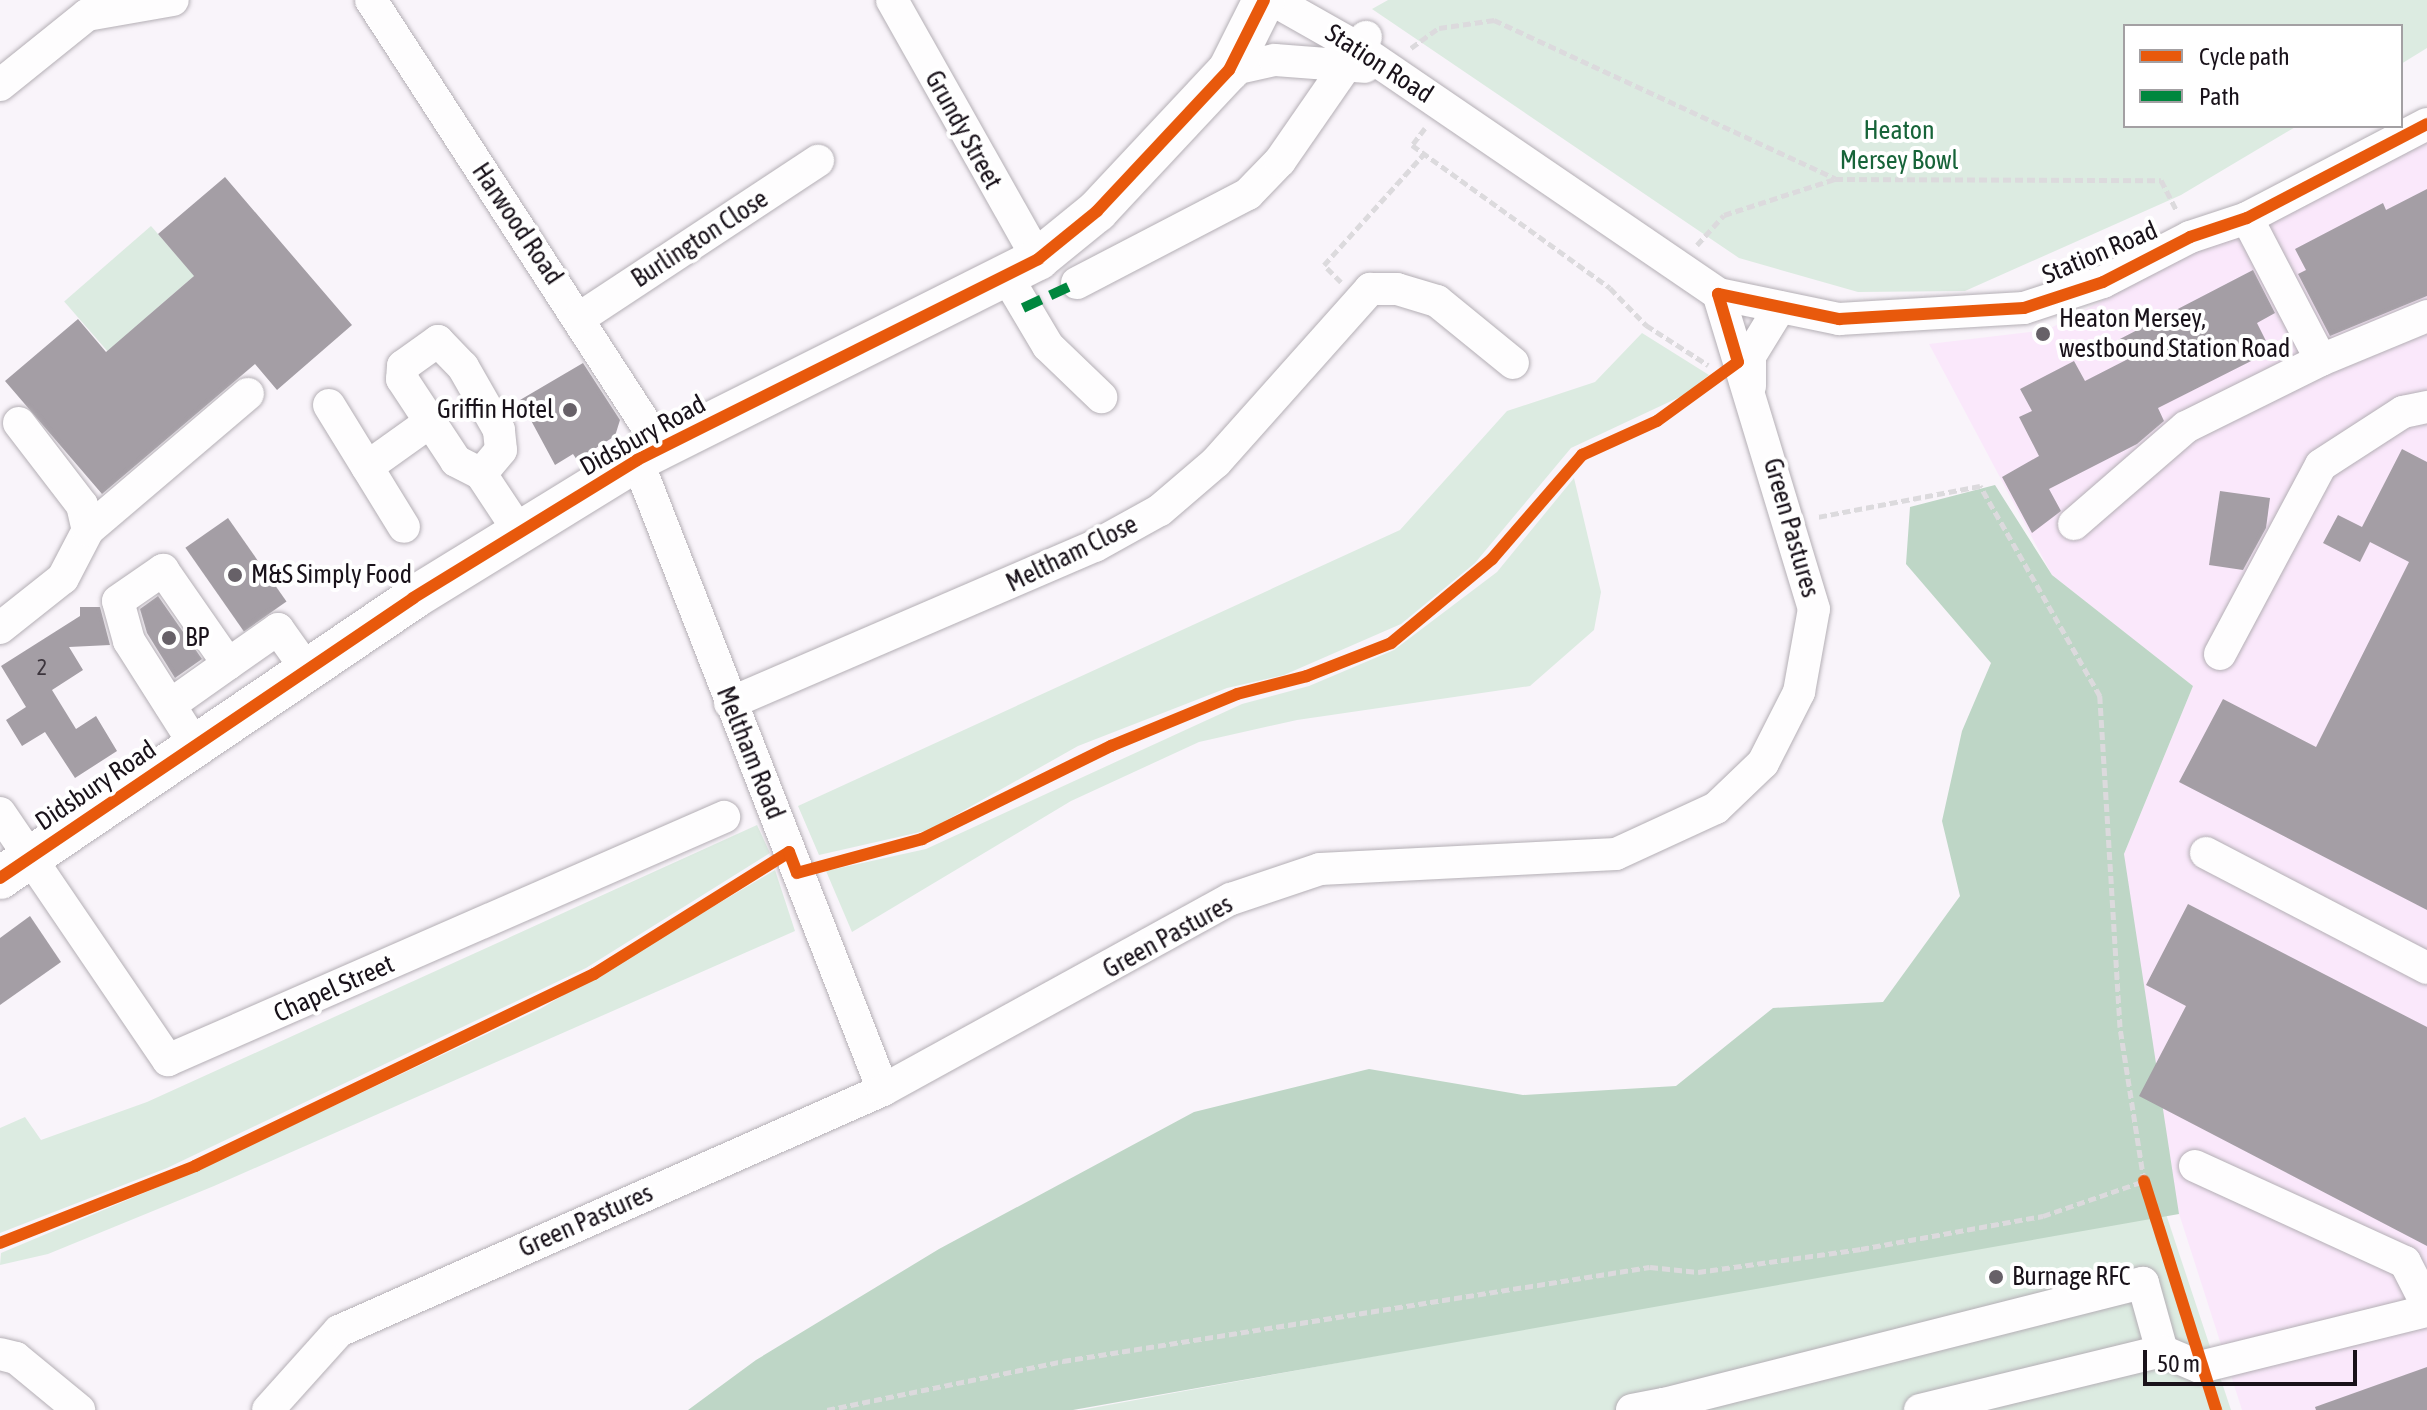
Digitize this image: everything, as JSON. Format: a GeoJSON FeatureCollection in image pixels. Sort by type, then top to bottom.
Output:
{"type":"FeatureCollection","features":[{"type":"Feature","properties":{"kind":"main road","name":"Didsbury Road"},"geometry":{"type":"LineString","coordinates":[[14,868],[307,670],[649,454],[1023,268],[1097,211],[1229,70],[1264,0]]}},
{"type":"Feature","properties":{"kind":"street"},"geometry":{"type":"LineString","coordinates":[[0,85],[87,15],[173,0]]}},
{"type":"Feature","properties":{"kind":"street","name":"Harwood Road"},"geometry":{"type":"LineString","coordinates":[[371,0],[525,242],[581,317],[649,454]]}},
{"type":"Feature","properties":{"kind":"street","name":"Grundy Street"},"geometry":{"type":"LineString","coordinates":[[892,0],[1023,268],[1048,346],[1101,397]]}},
{"type":"Feature","properties":{"kind":"street","name":"Station Road"},"geometry":{"type":"LineString","coordinates":[[1273,0],[1357,49],[1442,105],[1683,265],[1718,294],[1839,319],[2024,308],[2103,282],[2190,237],[2247,218],[2427,124]]}},
{"type":"Feature","properties":{"kind":"street","name":"Station Road"},"geometry":{"type":"LineString","coordinates":[[1321,0],[1357,49],[1442,105]]}},
{"type":"Feature","properties":{"kind":"street"},"geometry":{"type":"LineString","coordinates":[[1229,70],[1275,60],[1357,49]]}},
{"type":"Feature","properties":{"kind":"street"},"geometry":{"type":"LineString","coordinates":[[1077,283],[1248,194],[1280,161],[1357,49]]}},
{"type":"Feature","properties":{"kind":"street","name":"Burlington Close"},"geometry":{"type":"LineString","coordinates":[[581,317],[818,161]]}},
{"type":"Feature","properties":{"kind":"street"},"geometry":{"type":"LineString","coordinates":[[2247,218],[2321,360]]}},
{"type":"Feature","properties":{"kind":"street"},"geometry":{"type":"LineString","coordinates":[[1354,305],[1379,286],[1428,297],[1513,363]]}},
{"type":"Feature","properties":{"kind":"street","name":"Green Pastures"},"geometry":{"type":"LineString","coordinates":[[1718,294],[1723,372],[1750,397]]}},
{"type":"Feature","properties":{"kind":"street","name":"Meltham Close"},"geometry":{"type":"LineString","coordinates":[[730,703],[1081,553],[1160,510],[1216,462],[1354,305]]}},
{"type":"Feature","properties":{"kind":"street","name":"Green Pastures"},"geometry":{"type":"LineString","coordinates":[[268,1410],[339,1331],[883,1090],[1231,899],[1334,868],[1616,854],[1716,808],[1763,763],[1799,692],[1814,609],[1792,521],[1750,397],[1750,356],[1780,307]]}},
{"type":"Feature","properties":{"kind":"street"},"geometry":{"type":"LineString","coordinates":[[2074,524],[2186,427],[2321,360],[2427,316]]}},
{"type":"Feature","properties":{"kind":"street"},"geometry":{"type":"LineString","coordinates":[[481,474],[501,450],[499,430],[463,367],[438,341],[403,366],[402,379],[456,461],[481,474],[520,533]]}},
{"type":"Feature","properties":{"kind":"street"},"geometry":{"type":"LineString","coordinates":[[0,628],[63,578],[88,530],[248,394]]}},
{"type":"Feature","properties":{"kind":"street"},"geometry":{"type":"LineString","coordinates":[[329,405],[404,527]]}},
{"type":"Feature","properties":{"kind":"street"},"geometry":{"type":"LineString","coordinates":[[2220,654],[2321,465],[2403,412],[2427,407]]}},
{"type":"Feature","properties":{"kind":"street"},"geometry":{"type":"LineString","coordinates":[[367,467],[430,422]]}},
{"type":"Feature","properties":{"kind":"street"},"geometry":{"type":"LineString","coordinates":[[19,423],[82,505],[88,530]]}},
{"type":"Feature","properties":{"kind":"street","name":"Meltham Road"},"geometry":{"type":"LineString","coordinates":[[649,454],[730,703],[883,1090]]}},
{"type":"Feature","properties":{"kind":"street"},"geometry":{"type":"LineString","coordinates":[[195,745],[129,641],[118,601],[163,570],[228,664]]}},
{"type":"Feature","properties":{"kind":"street"},"geometry":{"type":"LineString","coordinates":[[170,705],[278,629],[307,670]]}},
{"type":"Feature","properties":{"kind":"street"},"geometry":{"type":"LineString","coordinates":[[0,813],[14,868]]}},
{"type":"Feature","properties":{"kind":"street","name":"Chapel Street"},"geometry":{"type":"LineString","coordinates":[[14,868],[168,1060],[724,817]]}},
{"type":"Feature","properties":{"kind":"street"},"geometry":{"type":"LineString","coordinates":[[2206,853],[2427,968]]}},
{"type":"Feature","properties":{"kind":"street"},"geometry":{"type":"LineString","coordinates":[[1920,1410],[2162,1351],[2200,1367],[2427,1308],[2405,1262],[2195,1166]]}},
{"type":"Feature","properties":{"kind":"street"},"geometry":{"type":"LineString","coordinates":[[1632,1410],[1664,1407],[2143,1283],[2162,1351]]}},
{"type":"Feature","properties":{"kind":"street"},"geometry":{"type":"LineString","coordinates":[[0,1354],[16,1358],[79,1410]]}},
{"type":"Feature","properties":{"kind":"path"},"geometry":{"type":"LineString","coordinates":[[1415,44],[1463,20],[1494,20],[1835,179]]}},
{"type":"Feature","properties":{"kind":"path"},"geometry":{"type":"LineString","coordinates":[[1442,105],[1412,145],[1610,288],[1646,325],[1723,372]]}},
{"type":"Feature","properties":{"kind":"path"},"geometry":{"type":"LineString","coordinates":[[1354,305],[1324,265],[1424,154]]}},
{"type":"Feature","properties":{"kind":"path"},"geometry":{"type":"LineString","coordinates":[[1683,265],[1724,215],[1772,194],[1835,179],[2161,180]]}},
{"type":"Feature","properties":{"kind":"path"},"geometry":{"type":"LineString","coordinates":[[827,1410],[1063,1361],[1650,1267],[1698,1272],[1861,1249],[2043,1216],[2144,1181],[2120,1027],[2100,696],[1980,486],[1792,521]]}},
{"type":"Feature","properties":{"kind":"shaded area"},"geometry":{"type":"Polygon","coordinates":[[[2427,128],[2427,1410],[2242,1410],[2140,1092],[2124,854],[2193,686],[2052,575],[1929,344],[2047,330],[2427,128]]]}},
{"type":"Feature","properties":{"kind":"green space","name":"Heaton Mersey Bowl"},"geometry":{"type":"Polygon","coordinates":[[[1388,0],[2427,0],[2427,48],[2403,63],[2403,24],[2123,24],[2123,128],[2294,128],[2181,195],[1965,291],[1858,292],[1739,258],[1372,9],[1388,0]]]}},
{"type":"Feature","properties":{"kind":"green space"},"geometry":{"type":"Polygon","coordinates":[[[151,226],[194,276],[108,351],[64,301],[151,226]]]}},
{"type":"Feature","properties":{"kind":"green space"},"geometry":{"type":"Polygon","coordinates":[[[1642,333],[1709,375],[1684,395],[1571,448],[1475,563],[1401,624],[1284,675],[1227,688],[1078,746],[929,830],[819,855],[798,806],[1400,530],[1507,411],[1595,382],[1642,333]]]}},
{"type":"Feature","properties":{"kind":"green space"},"geometry":{"type":"Polygon","coordinates":[[[1574,478],[1601,592],[1594,630],[1530,686],[1297,720],[1199,742],[1071,801],[852,932],[826,871],[926,849],[1242,704],[1309,686],[1394,650],[1497,572],[1574,478]]]}},
{"type":"Feature","properties":{"kind":"green space"},"geometry":{"type":"Polygon","coordinates":[[[1995,485],[2052,575],[2193,686],[2124,854],[2179,1214],[1073,1410],[688,1410],[756,1360],[939,1249],[1194,1112],[1369,1069],[1523,1095],[1676,1086],[1773,1008],[1883,1002],[1960,896],[1942,821],[1962,731],[1991,663],[1906,564],[1910,507],[1995,485]]]}},
{"type":"Feature","properties":{"kind":"green space"},"geometry":{"type":"Polygon","coordinates":[[[757,825],[770,853],[586,968],[167,1168],[0,1233],[0,1128],[25,1117],[41,1140],[147,1102],[757,825]]]}},
{"type":"Feature","properties":{"kind":"green space"},"geometry":{"type":"Polygon","coordinates":[[[775,870],[795,931],[214,1186],[48,1254],[0,1265],[1,1253],[182,1177],[540,1009],[775,870]]]}},
{"type":"Feature","properties":{"kind":"green space","name":"Burnage RFC"},"geometry":{"type":"Polygon","coordinates":[[[2165,1211],[2231,1410],[1081,1410],[2165,1211]]]}},
{"type":"Feature","properties":{"kind":"building"},"geometry":{"type":"Polygon","coordinates":[[[225,177],[352,325],[277,390],[255,364],[102,494],[5,381],[78,319],[106,352],[194,276],[158,234],[225,177]]]}},
{"type":"Feature","properties":{"kind":"building"},"geometry":{"type":"Polygon","coordinates":[[[2427,189],[2427,296],[2330,336],[2298,274],[2306,270],[2295,249],[2383,203],[2386,210],[2427,189]]]}},
{"type":"Feature","properties":{"kind":"building"},"geometry":{"type":"Polygon","coordinates":[[[2253,270],[2275,313],[2257,323],[2271,351],[2158,408],[2164,421],[2137,444],[2049,489],[2061,511],[2032,533],[2002,477],[2039,456],[2019,417],[2032,411],[2020,389],[2074,361],[2085,381],[2128,359],[2118,340],[2253,270]]]}},
{"type":"Feature","properties":{"kind":"building","name":"Griffin Hotel"},"geometry":{"type":"Polygon","coordinates":[[[583,363],[620,420],[615,436],[577,460],[573,454],[555,465],[520,400],[583,363]]]}},
{"type":"Feature","properties":{"kind":"building"},"geometry":{"type":"Polygon","coordinates":[[[2402,449],[2427,462],[2427,910],[2179,782],[2223,699],[2316,747],[2409,562],[2370,542],[2360,562],[2323,543],[2338,515],[2362,527],[2402,449]]]}},
{"type":"Feature","properties":{"kind":"building"},"geometry":{"type":"Polygon","coordinates":[[[2220,491],[2270,498],[2266,528],[2243,570],[2209,565],[2220,491]]]}},
{"type":"Feature","properties":{"kind":"building","name":"M&S Simply Food"},"geometry":{"type":"Polygon","coordinates":[[[228,518],[287,602],[244,631],[185,548],[228,518]]]}},
{"type":"Feature","properties":{"kind":"building"},"geometry":{"type":"Polygon","coordinates":[[[158,596],[202,659],[175,678],[147,633],[140,609],[158,596]]]}},
{"type":"Feature","properties":{"kind":"building"},"geometry":{"type":"Polygon","coordinates":[[[80,607],[100,607],[110,645],[69,647],[83,670],[52,690],[76,729],[96,716],[117,751],[75,778],[45,732],[22,746],[6,720],[26,707],[1,666],[80,616],[80,607]]]}},
{"type":"Feature","properties":{"kind":"building"},"geometry":{"type":"Polygon","coordinates":[[[2188,904],[2427,1027],[2427,1246],[2139,1096],[2186,1006],[2146,985],[2188,904]]]}},
{"type":"Feature","properties":{"kind":"building"},"geometry":{"type":"Polygon","coordinates":[[[30,916],[61,962],[0,1005],[0,938],[30,916]]]}},
{"type":"Feature","properties":{"kind":"building"},"geometry":{"type":"Polygon","coordinates":[[[2427,1367],[2427,1410],[2316,1410],[2315,1407],[2427,1367]]]}},
{"type":"Feature","properties":{"kind":"marked path"},"geometry":{"type":"LineString","coordinates":[[1023,308],[1077,283]]}},
{"type":"Feature","properties":{"kind":"cycle path"},"geometry":{"type":"LineString","coordinates":[[0,878],[413,598],[637,460],[1038,259],[1097,211],[1229,70],[1264,0]]}},
{"type":"Feature","properties":{"kind":"cycle path"},"geometry":{"type":"LineString","coordinates":[[0,1243],[195,1166],[594,974],[789,852],[797,873],[922,839],[1111,746],[1237,694],[1307,676],[1391,643],[1492,559],[1582,455],[1657,421],[1738,362],[1718,294],[1839,319],[2024,308],[2103,282],[2190,237],[2247,218],[2427,124]]}},
{"type":"Feature","properties":{"kind":"cycle path"},"geometry":{"type":"LineString","coordinates":[[2144,1181],[2216,1410]]}},
{"type":"Feature","properties":{"kind":"place","name":"Heaton Mersey, westbound Station Road"},"geometry":{"type":"Point","coordinates":[2043,334]}},
{"type":"Feature","properties":{"kind":"place","name":"Griffin Hotel"},"geometry":{"type":"Point","coordinates":[570,410]}},
{"type":"Feature","properties":{"kind":"place","name":"M&S Simply Food"},"geometry":{"type":"Point","coordinates":[235,575]}},
{"type":"Feature","properties":{"kind":"place","name":"BP"},"geometry":{"type":"Point","coordinates":[169,638]}},
{"type":"Feature","properties":{"kind":"place","name":"Burnage RFC"},"geometry":{"type":"Point","coordinates":[1996,1277]}}]}
